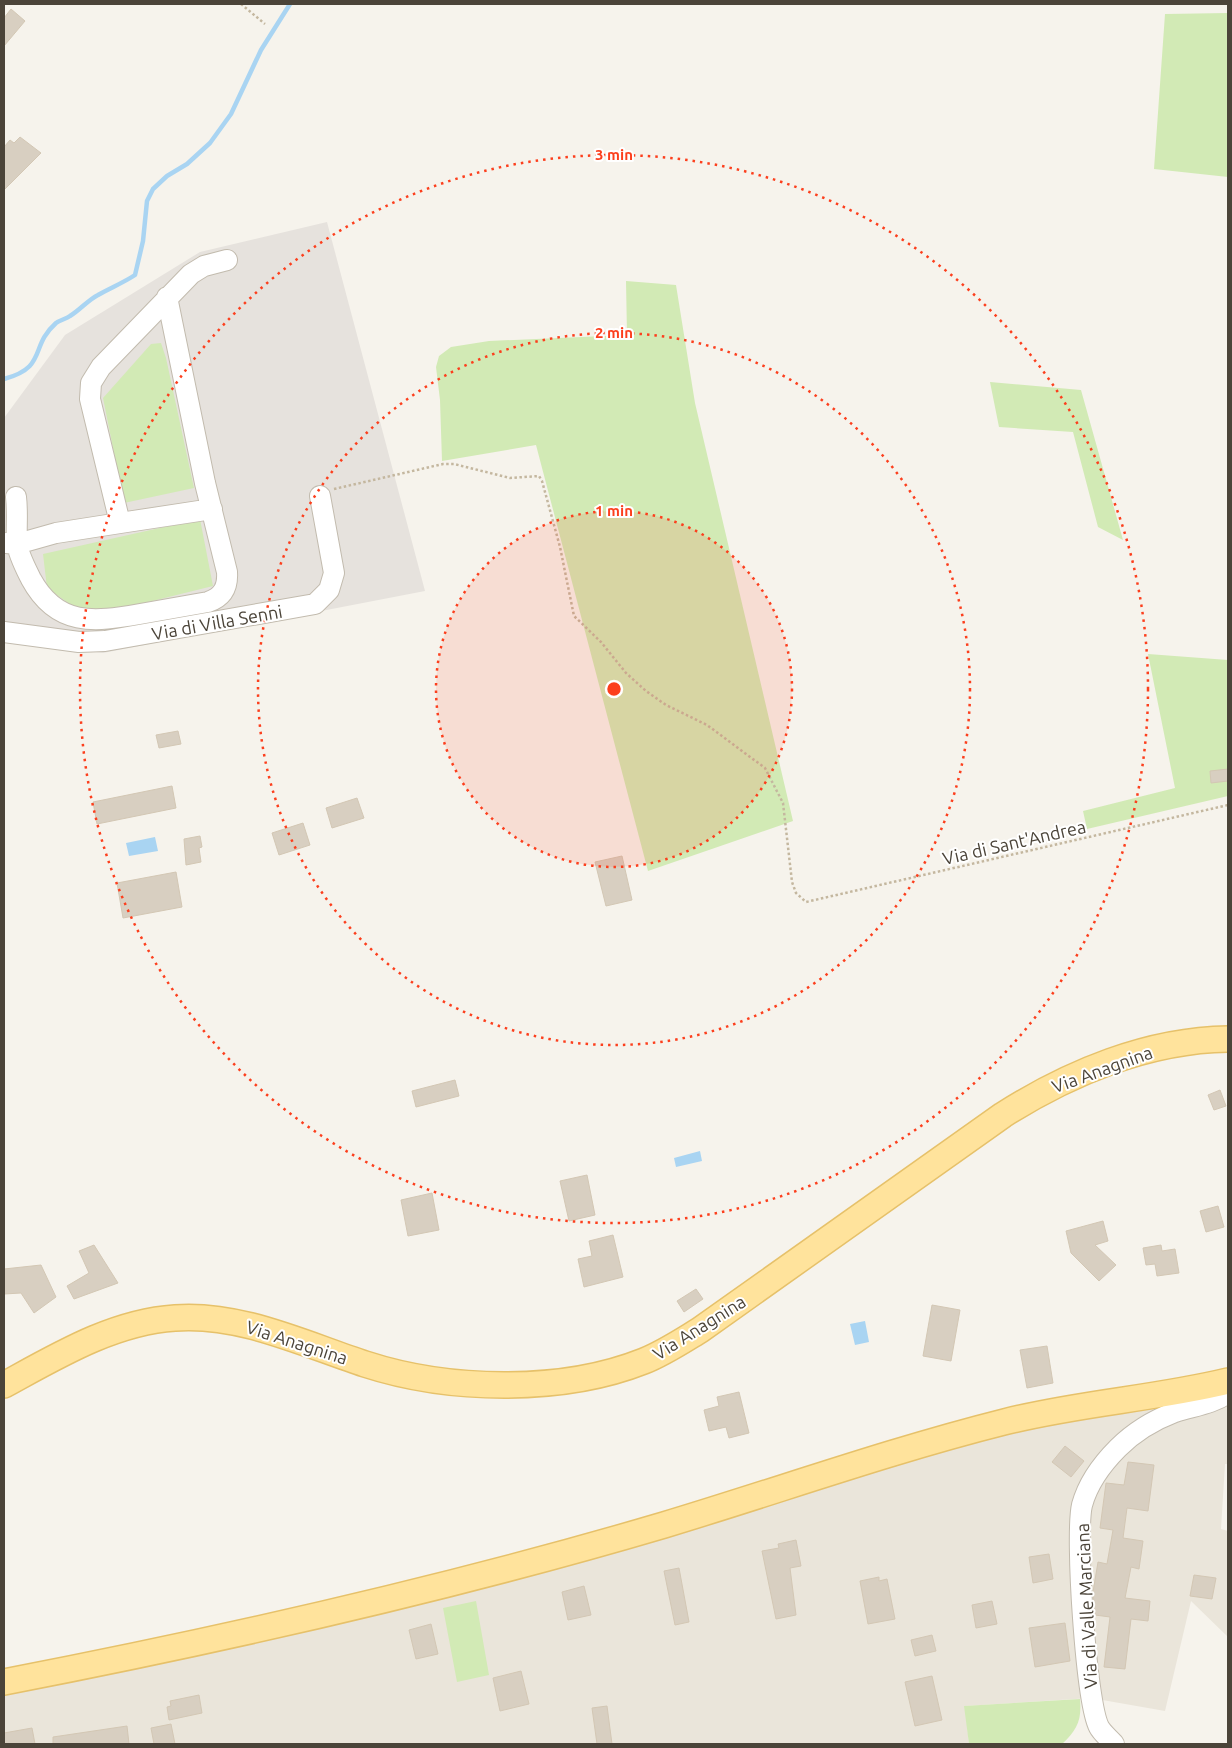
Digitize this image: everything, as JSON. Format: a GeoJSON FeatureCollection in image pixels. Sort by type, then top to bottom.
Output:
{"type":"FeatureCollection","features":[{"type":"Feature","properties":{"kind":"main road","name":"Via Anagnina"},"geometry":{"type":"LineString","coordinates":[[4,1385],[112,1331],[144,1321],[186,1317],[209,1318],[245,1325],[382,1369],[444,1382],[491,1385],[545,1382],[594,1376],[623,1368],[660,1353],[700,1330],[996,1120],[1041,1092],[1090,1069],[1142,1053],[1188,1042],[1228,1039]]}},
{"type":"Feature","properties":{"kind":"main road"},"geometry":{"type":"LineString","coordinates":[[4,1682],[439,1587],[663,1525],[1006,1421],[1074,1406],[1228,1380]]}},
{"type":"Feature","properties":{"kind":"street"},"geometry":{"type":"LineString","coordinates":[[120,523],[90,399],[91,383],[101,367],[197,269],[227,260]]}},
{"type":"Feature","properties":{"kind":"street"},"geometry":{"type":"LineString","coordinates":[[10,543],[42,595],[62,612],[77,618],[92,621],[108,620],[208,602],[223,594],[227,579],[167,298]]}},
{"type":"Feature","properties":{"kind":"street","name":"Via di Villa Senni"},"geometry":{"type":"LineString","coordinates":[[4,632],[67,641],[98,642],[315,604],[330,590],[334,573],[320,496]]}},
{"type":"Feature","properties":{"kind":"street"},"geometry":{"type":"LineString","coordinates":[[10,543],[19,526],[16,497]]}},
{"type":"Feature","properties":{"kind":"street"},"geometry":{"type":"LineString","coordinates":[[10,543],[56,533],[212,509]]}},
{"type":"Feature","properties":{"kind":"street","name":"Via di Valle Marciana"},"geometry":{"type":"LineString","coordinates":[[1114,1744],[1099,1728],[1092,1698],[1079,1546],[1081,1509],[1085,1496],[1107,1459],[1132,1436],[1163,1417],[1213,1401],[1228,1393]]}},
{"type":"Feature","properties":{"kind":"path"},"geometry":{"type":"LineString","coordinates":[[242,4],[265,24]]}},
{"type":"Feature","properties":{"kind":"path","name":"Via di Sant'Andrea"},"geometry":{"type":"LineString","coordinates":[[320,496],[326,491],[443,464],[454,464],[510,478],[539,476],[560,547],[574,616],[601,642],[626,673],[646,691],[666,705],[707,725],[765,768],[783,803],[792,882],[796,893],[806,902],[1228,805]]}},
{"type":"Feature","properties":{"kind":"shaded area"},"geometry":{"type":"Polygon","coordinates":[[[327,222],[425,591],[103,653],[4,639],[4,418],[65,335],[200,252],[327,222]]]}},
{"type":"Feature","properties":{"kind":"shaded area"},"geometry":{"type":"Polygon","coordinates":[[[1228,1379],[1228,1464],[1225,1464],[1221,1529],[1228,1531],[1228,1637],[1191,1601],[1165,1711],[1091,1698],[965,1706],[969,1744],[4,1744],[4,1682],[381,1601],[872,1460],[1228,1379]]]}},
{"type":"Feature","properties":{"kind":"green space"},"geometry":{"type":"Polygon","coordinates":[[[1228,13],[1228,177],[1154,169],[1165,14],[1228,13]]]}},
{"type":"Feature","properties":{"kind":"green space"},"geometry":{"type":"Polygon","coordinates":[[[626,281],[676,285],[695,403],[793,821],[648,871],[536,445],[442,461],[440,400],[436,367],[439,356],[451,347],[489,341],[627,335],[626,281]]]}},
{"type":"Feature","properties":{"kind":"green space"},"geometry":{"type":"Polygon","coordinates":[[[161,343],[166,358],[194,488],[124,503],[103,398],[151,344],[161,343]]]}},
{"type":"Feature","properties":{"kind":"green space"},"geometry":{"type":"Polygon","coordinates":[[[990,382],[1081,390],[1123,540],[1098,527],[1073,432],[999,427],[990,382]]]}},
{"type":"Feature","properties":{"kind":"green space"},"geometry":{"type":"Polygon","coordinates":[[[200,519],[213,586],[88,617],[47,588],[43,554],[200,519]]]}},
{"type":"Feature","properties":{"kind":"green space"},"geometry":{"type":"Polygon","coordinates":[[[1148,654],[1228,660],[1228,796],[1087,829],[1083,811],[1175,788],[1148,654]]]}},
{"type":"Feature","properties":{"kind":"green space"},"geometry":{"type":"Polygon","coordinates":[[[476,1601],[489,1675],[457,1682],[443,1608],[476,1601]]]}},
{"type":"Feature","properties":{"kind":"green space"},"geometry":{"type":"Polygon","coordinates":[[[1080,1699],[1079,1719],[1075,1729],[1062,1744],[969,1744],[964,1706],[1080,1699]]]}},
{"type":"Feature","properties":{"kind":"water"},"geometry":{"type":"Polygon","coordinates":[[[155,837],[158,851],[129,856],[126,843],[155,837]]]}},
{"type":"Feature","properties":{"kind":"water"},"geometry":{"type":"Polygon","coordinates":[[[700,1151],[702,1161],[676,1167],[674,1158],[700,1151]]]}},
{"type":"Feature","properties":{"kind":"water"},"geometry":{"type":"Polygon","coordinates":[[[865,1321],[869,1342],[855,1345],[850,1324],[865,1321]]]}},
{"type":"Feature","properties":{"kind":"building"},"geometry":{"type":"Polygon","coordinates":[[[11,9],[25,21],[4,46],[4,18],[11,9]]]}},
{"type":"Feature","properties":{"kind":"building"},"geometry":{"type":"Polygon","coordinates":[[[20,137],[41,153],[4,190],[4,147],[10,140],[14,143],[20,137]]]}},
{"type":"Feature","properties":{"kind":"building"},"geometry":{"type":"Polygon","coordinates":[[[178,731],[181,744],[159,748],[156,735],[178,731]]]}},
{"type":"Feature","properties":{"kind":"building"},"geometry":{"type":"Polygon","coordinates":[[[1228,769],[1228,781],[1211,783],[1210,771],[1228,769]]]}},
{"type":"Feature","properties":{"kind":"building"},"geometry":{"type":"Polygon","coordinates":[[[172,786],[176,808],[97,824],[93,802],[172,786]]]}},
{"type":"Feature","properties":{"kind":"building"},"geometry":{"type":"Polygon","coordinates":[[[357,798],[364,818],[332,828],[326,808],[357,798]]]}},
{"type":"Feature","properties":{"kind":"building"},"geometry":{"type":"Polygon","coordinates":[[[303,823],[310,845],[279,855],[272,833],[303,823]]]}},
{"type":"Feature","properties":{"kind":"building"},"geometry":{"type":"Polygon","coordinates":[[[200,836],[202,847],[199,848],[201,862],[186,865],[184,839],[200,836]]]}},
{"type":"Feature","properties":{"kind":"building"},"geometry":{"type":"Polygon","coordinates":[[[622,856],[632,900],[606,906],[595,862],[622,856]]]}},
{"type":"Feature","properties":{"kind":"building"},"geometry":{"type":"Polygon","coordinates":[[[176,872],[182,907],[123,918],[117,883],[176,872]]]}},
{"type":"Feature","properties":{"kind":"building"},"geometry":{"type":"Polygon","coordinates":[[[455,1080],[459,1096],[416,1107],[412,1091],[455,1080]]]}},
{"type":"Feature","properties":{"kind":"building"},"geometry":{"type":"Polygon","coordinates":[[[1220,1090],[1226,1106],[1214,1110],[1208,1095],[1220,1090]]]}},
{"type":"Feature","properties":{"kind":"building"},"geometry":{"type":"Polygon","coordinates":[[[587,1175],[595,1215],[569,1221],[560,1181],[587,1175]]]}},
{"type":"Feature","properties":{"kind":"building"},"geometry":{"type":"Polygon","coordinates":[[[432,1193],[439,1230],[408,1236],[401,1200],[432,1193]]]}},
{"type":"Feature","properties":{"kind":"building"},"geometry":{"type":"Polygon","coordinates":[[[1218,1206],[1224,1227],[1206,1232],[1200,1211],[1218,1206]]]}},
{"type":"Feature","properties":{"kind":"building"},"geometry":{"type":"Polygon","coordinates":[[[1103,1221],[1108,1241],[1095,1245],[1116,1265],[1099,1281],[1071,1253],[1066,1231],[1103,1221]]]}},
{"type":"Feature","properties":{"kind":"building"},"geometry":{"type":"Polygon","coordinates":[[[613,1235],[623,1277],[584,1287],[578,1259],[592,1256],[589,1241],[613,1235]]]}},
{"type":"Feature","properties":{"kind":"building"},"geometry":{"type":"Polygon","coordinates":[[[94,1245],[118,1283],[74,1299],[67,1286],[89,1273],[79,1251],[94,1245]]]}},
{"type":"Feature","properties":{"kind":"building"},"geometry":{"type":"Polygon","coordinates":[[[1161,1245],[1162,1251],[1175,1249],[1179,1273],[1157,1276],[1155,1264],[1146,1265],[1143,1248],[1161,1245]]]}},
{"type":"Feature","properties":{"kind":"building"},"geometry":{"type":"Polygon","coordinates":[[[41,1265],[56,1297],[34,1313],[21,1293],[4,1294],[4,1269],[41,1265]]]}},
{"type":"Feature","properties":{"kind":"building"},"geometry":{"type":"Polygon","coordinates":[[[696,1289],[703,1299],[684,1312],[677,1301],[696,1289]]]}},
{"type":"Feature","properties":{"kind":"building"},"geometry":{"type":"Polygon","coordinates":[[[932,1305],[960,1310],[951,1361],[923,1356],[932,1305]]]}},
{"type":"Feature","properties":{"kind":"building"},"geometry":{"type":"Polygon","coordinates":[[[1047,1346],[1053,1383],[1027,1388],[1020,1350],[1047,1346]]]}},
{"type":"Feature","properties":{"kind":"building"},"geometry":{"type":"Polygon","coordinates":[[[739,1392],[749,1433],[729,1438],[726,1427],[709,1431],[704,1410],[719,1406],[717,1397],[739,1392]]]}},
{"type":"Feature","properties":{"kind":"building"},"geometry":{"type":"Polygon","coordinates":[[[1065,1446],[1084,1461],[1071,1477],[1052,1462],[1065,1446]]]}},
{"type":"Feature","properties":{"kind":"building"},"geometry":{"type":"Polygon","coordinates":[[[1128,1462],[1154,1465],[1148,1511],[1127,1508],[1123,1538],[1143,1541],[1139,1569],[1131,1567],[1125,1598],[1150,1601],[1148,1621],[1131,1619],[1125,1669],[1104,1667],[1110,1617],[1095,1615],[1093,1592],[1098,1562],[1107,1564],[1113,1530],[1100,1528],[1106,1483],[1124,1485],[1128,1462]]]}},
{"type":"Feature","properties":{"kind":"building"},"geometry":{"type":"Polygon","coordinates":[[[796,1540],[801,1566],[790,1568],[796,1615],[776,1619],[762,1551],[779,1548],[778,1544],[796,1540]]]}},
{"type":"Feature","properties":{"kind":"building"},"geometry":{"type":"Polygon","coordinates":[[[1049,1554],[1053,1579],[1033,1583],[1029,1557],[1049,1554]]]}},
{"type":"Feature","properties":{"kind":"building"},"geometry":{"type":"Polygon","coordinates":[[[679,1568],[689,1622],[675,1625],[664,1571],[679,1568]]]}},
{"type":"Feature","properties":{"kind":"building"},"geometry":{"type":"Polygon","coordinates":[[[1194,1575],[1216,1578],[1212,1599],[1190,1596],[1194,1575]]]}},
{"type":"Feature","properties":{"kind":"building"},"geometry":{"type":"Polygon","coordinates":[[[879,1577],[879,1581],[887,1579],[895,1619],[868,1624],[860,1581],[879,1577]]]}},
{"type":"Feature","properties":{"kind":"building"},"geometry":{"type":"Polygon","coordinates":[[[584,1586],[591,1615],[568,1620],[562,1592],[584,1586]]]}},
{"type":"Feature","properties":{"kind":"building"},"geometry":{"type":"Polygon","coordinates":[[[992,1601],[997,1624],[976,1628],[972,1605],[992,1601]]]}},
{"type":"Feature","properties":{"kind":"building"},"geometry":{"type":"Polygon","coordinates":[[[1065,1623],[1070,1661],[1035,1667],[1029,1628],[1065,1623]]]}},
{"type":"Feature","properties":{"kind":"building"},"geometry":{"type":"Polygon","coordinates":[[[431,1624],[438,1654],[416,1659],[409,1630],[431,1624]]]}},
{"type":"Feature","properties":{"kind":"building"},"geometry":{"type":"Polygon","coordinates":[[[932,1635],[936,1651],[915,1656],[911,1640],[932,1635]]]}},
{"type":"Feature","properties":{"kind":"building"},"geometry":{"type":"Polygon","coordinates":[[[521,1671],[529,1704],[500,1711],[493,1678],[521,1671]]]}},
{"type":"Feature","properties":{"kind":"building"},"geometry":{"type":"Polygon","coordinates":[[[932,1676],[942,1720],[915,1726],[905,1682],[932,1676]]]}},
{"type":"Feature","properties":{"kind":"building"},"geometry":{"type":"Polygon","coordinates":[[[199,1695],[202,1713],[169,1720],[167,1707],[171,1706],[170,1701],[199,1695]]]}},
{"type":"Feature","properties":{"kind":"building"},"geometry":{"type":"Polygon","coordinates":[[[607,1706],[612,1744],[597,1744],[592,1708],[607,1706]]]}},
{"type":"Feature","properties":{"kind":"building"},"geometry":{"type":"Polygon","coordinates":[[[171,1724],[175,1744],[154,1744],[151,1728],[171,1724]]]}},
{"type":"Feature","properties":{"kind":"building"},"geometry":{"type":"Polygon","coordinates":[[[127,1726],[129,1744],[53,1744],[53,1737],[127,1726]]]}},
{"type":"Feature","properties":{"kind":"building"},"geometry":{"type":"Polygon","coordinates":[[[32,1728],[35,1744],[4,1744],[4,1733],[32,1728]]]}},
{"type":"Feature","properties":{"kind":"waterway"},"geometry":{"type":"LineString","coordinates":[[4,379],[27,369],[33,362],[48,332],[56,323],[74,314],[94,297],[135,275],[143,241],[147,201],[153,189],[167,176],[187,164],[210,143],[231,114],[261,50],[290,4]]}}]}
